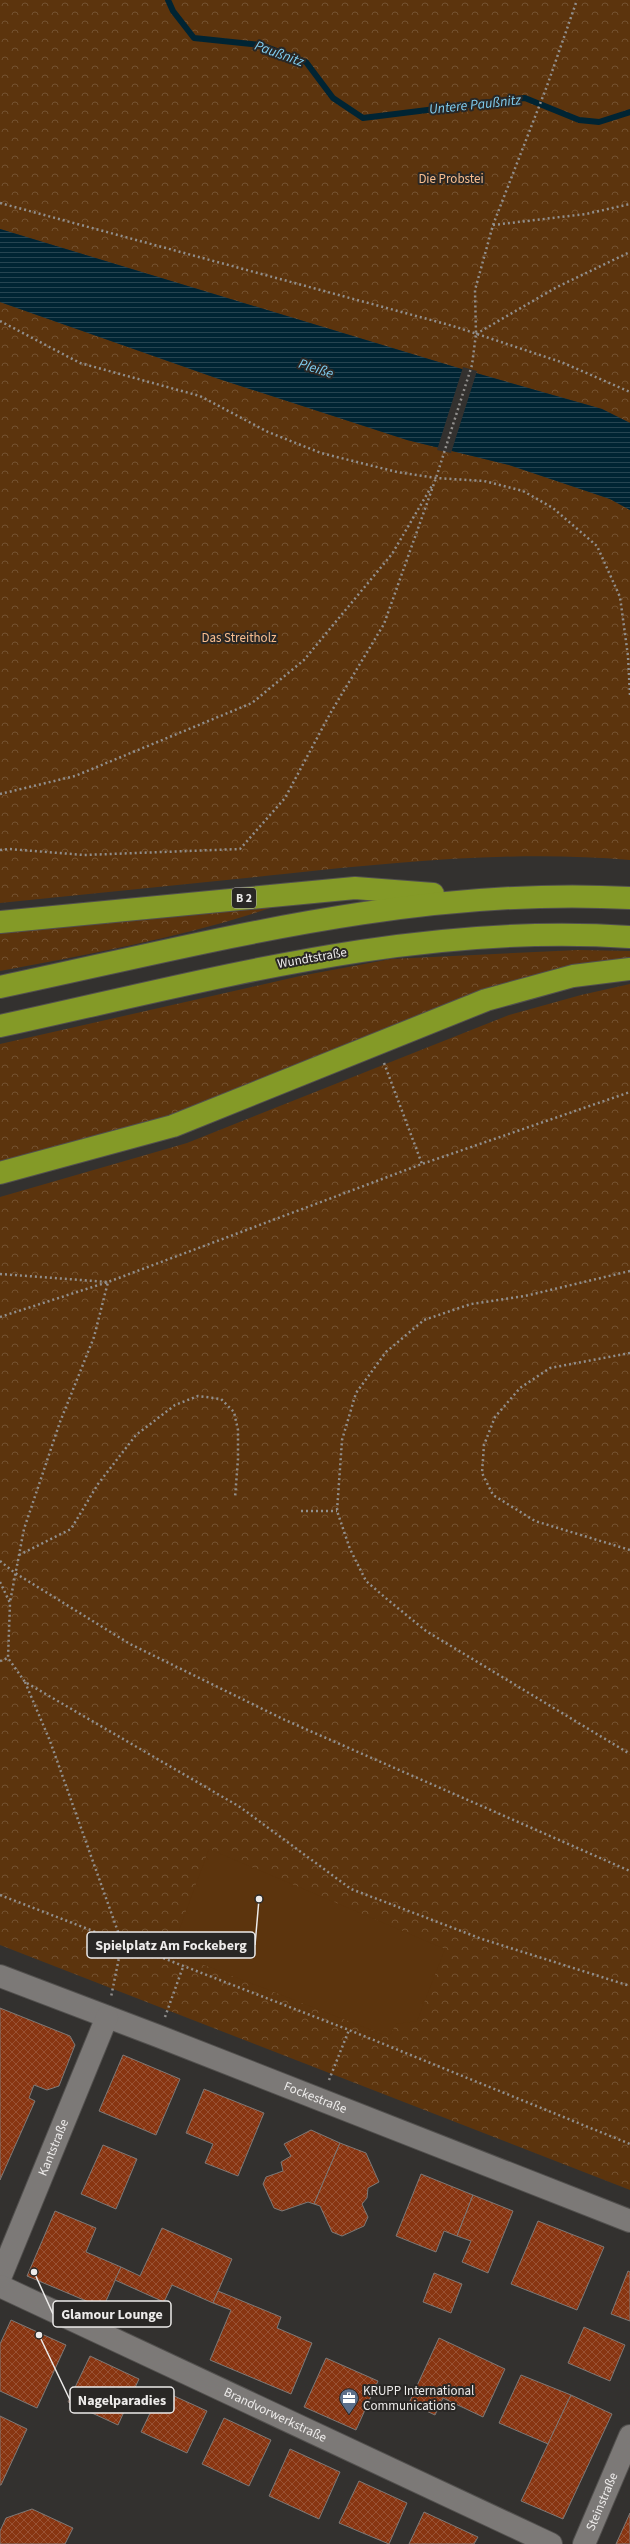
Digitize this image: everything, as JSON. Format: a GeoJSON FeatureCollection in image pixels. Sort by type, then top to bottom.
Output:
{"type":"FeatureCollection","features":[{"type":"Feature","properties":{"kind":"highway","name":"B 2"},"geometry":{"type":"LineString","coordinates":[[0,922],[355,888],[488,899]]}},
{"type":"Feature","properties":{"kind":"highway"},"geometry":{"type":"LineString","coordinates":[[0,988],[306,921],[374,910],[488,899],[568,896],[630,898]]}},
{"type":"Feature","properties":{"kind":"highway","name":"Wundtstraße"},"geometry":{"type":"LineString","coordinates":[[0,1026],[252,969],[335,954],[506,934],[630,937]]}},
{"type":"Feature","properties":{"kind":"highway"},"geometry":{"type":"LineString","coordinates":[[0,1172],[173,1126],[486,1000],[572,976],[630,969]]}},
{"type":"Feature","properties":{"kind":"street","name":"Fockestraße"},"geometry":{"type":"LineString","coordinates":[[0,1976],[630,2221]]}},
{"type":"Feature","properties":{"kind":"street","name":"Kantstraße"},"geometry":{"type":"LineString","coordinates":[[0,2278],[106,2016]]}},
{"type":"Feature","properties":{"kind":"street","name":"Brandvorwerkstraße"},"geometry":{"type":"LineString","coordinates":[[0,2286],[551,2544]]}},
{"type":"Feature","properties":{"kind":"street","name":"Steinstraße"},"geometry":{"type":"LineString","coordinates":[[584,2544],[630,2436]]}},
{"type":"Feature","properties":{"kind":"path"},"geometry":{"type":"LineString","coordinates":[[0,850],[9,848],[84,855],[240,849],[285,798],[331,712],[384,624],[436,478],[472,365],[476,334],[474,290],[493,225],[547,86],[577,0]]}},
{"type":"Feature","properties":{"kind":"path"},"geometry":{"type":"LineString","coordinates":[[0,204],[445,324],[518,346],[561,362],[630,392]]}},
{"type":"Feature","properties":{"kind":"path"},"geometry":{"type":"LineString","coordinates":[[493,225],[586,214],[630,204]]}},
{"type":"Feature","properties":{"kind":"path"},"geometry":{"type":"LineString","coordinates":[[476,334],[557,287],[630,252]]}},
{"type":"Feature","properties":{"kind":"path"},"geometry":{"type":"LineString","coordinates":[[0,321],[80,363],[200,396],[268,432],[321,453],[397,472],[436,478],[484,481],[523,491],[554,508],[597,546],[620,598],[628,656],[630,696]]}},
{"type":"Feature","properties":{"kind":"path"},"geometry":{"type":"LineString","coordinates":[[0,794],[75,776],[252,703],[304,660],[392,554],[436,478]]}},
{"type":"Feature","properties":{"kind":"path"},"geometry":{"type":"LineString","coordinates":[[377,1045],[422,1164]]}},
{"type":"Feature","properties":{"kind":"path"},"geometry":{"type":"LineString","coordinates":[[0,1317],[108,1282],[422,1164],[630,1092]]}},
{"type":"Feature","properties":{"kind":"path"},"geometry":{"type":"LineString","coordinates":[[630,1271],[525,1296],[471,1304],[424,1320],[386,1352],[356,1393],[342,1440],[337,1511],[350,1549],[366,1581],[388,1600],[426,1631],[630,1754]]}},
{"type":"Feature","properties":{"kind":"path"},"geometry":{"type":"LineString","coordinates":[[0,1274],[108,1282]]}},
{"type":"Feature","properties":{"kind":"path"},"geometry":{"type":"LineString","coordinates":[[106,2016],[122,1943],[50,1741],[25,1682],[8,1658],[10,1603],[26,1521],[60,1422],[94,1337],[108,1282]]}},
{"type":"Feature","properties":{"kind":"path"},"geometry":{"type":"LineString","coordinates":[[630,1353],[550,1368],[520,1388],[495,1418],[484,1445],[482,1473],[493,1495],[535,1521],[630,1550]]}},
{"type":"Feature","properties":{"kind":"path"},"geometry":{"type":"LineString","coordinates":[[19,1555],[71,1529],[98,1484],[136,1435],[175,1405],[198,1396],[221,1399],[234,1412],[238,1430],[238,1459],[235,1498]]}},
{"type":"Feature","properties":{"kind":"path"},"geometry":{"type":"LineString","coordinates":[[301,1511],[337,1511]]}},
{"type":"Feature","properties":{"kind":"path"},"geometry":{"type":"LineString","coordinates":[[0,1562],[15,1573],[130,1644],[286,1720],[630,1870]]}},
{"type":"Feature","properties":{"kind":"path"},"geometry":{"type":"LineString","coordinates":[[0,1582],[10,1603]]}},
{"type":"Feature","properties":{"kind":"path"},"geometry":{"type":"LineString","coordinates":[[0,1660],[8,1658]]}},
{"type":"Feature","properties":{"kind":"path"},"geometry":{"type":"LineString","coordinates":[[25,1682],[240,1807],[351,1889],[482,1939],[630,1986]]}},
{"type":"Feature","properties":{"kind":"path"},"geometry":{"type":"LineString","coordinates":[[0,1895],[349,2030],[630,2144]]}},
{"type":"Feature","properties":{"kind":"path"},"geometry":{"type":"LineString","coordinates":[[174,1993],[183,1967]]}},
{"type":"Feature","properties":{"kind":"path"},"geometry":{"type":"LineString","coordinates":[[321,2100],[349,2030]]}},
{"type":"Feature","properties":{"kind":"green space","name":"Die Probstei"},"geometry":{"type":"Polygon","coordinates":[[[0,0],[630,0],[630,423],[602,409],[455,367],[0,229],[0,0]]]}},
{"type":"Feature","properties":{"kind":"green space","name":"Das Streitholz"},"geometry":{"type":"Polygon","coordinates":[[[0,302],[216,378],[407,440],[509,465],[610,499],[630,510],[630,860],[544,856],[457,859],[327,870],[0,903],[0,302]]]}},
{"type":"Feature","properties":{"kind":"green space"},"geometry":{"type":"Polygon","coordinates":[[[288,902],[253,914],[181,934],[109,950],[0,971],[0,931],[288,902]]]}},
{"type":"Feature","properties":{"kind":"green space"},"geometry":{"type":"Polygon","coordinates":[[[578,950],[630,951],[630,960],[171,1116],[0,1164],[0,1044],[300,976],[391,959],[578,950]]]}},
{"type":"Feature","properties":{"kind":"green space"},"geometry":{"type":"Polygon","coordinates":[[[630,984],[630,2190],[0,1945],[0,1197],[187,1143],[509,1015],[581,995],[630,984]]]}},
{"type":"Feature","properties":{"kind":"green space"},"geometry":{"type":"Polygon","coordinates":[[[209,1849],[445,1949],[417,2021],[396,2024],[389,2037],[171,1952],[209,1849]]]}},
{"type":"Feature","properties":{"kind":"water","name":"Pleiße"},"geometry":{"type":"Polygon","coordinates":[[[0,229],[455,367],[602,409],[630,423],[630,510],[610,499],[509,465],[407,440],[216,378],[0,302],[0,229]]]}},
{"type":"Feature","properties":{"kind":"pier"},"geometry":{"type":"Polygon","coordinates":[[[463,367],[477,371],[451,453],[437,450],[463,367]]]}},
{"type":"Feature","properties":{"kind":"building"},"geometry":{"type":"Polygon","coordinates":[[[0,2008],[70,2036],[75,2045],[59,2086],[47,2090],[34,2085],[29,2098],[35,2101],[0,2180],[0,2008]]]}},
{"type":"Feature","properties":{"kind":"building"},"geometry":{"type":"Polygon","coordinates":[[[123,2055],[180,2079],[156,2135],[99,2111],[123,2055]]]}},
{"type":"Feature","properties":{"kind":"building"},"geometry":{"type":"Polygon","coordinates":[[[204,2089],[264,2113],[238,2176],[205,2163],[213,2144],[186,2133],[204,2089]]]}},
{"type":"Feature","properties":{"kind":"building"},"geometry":{"type":"Polygon","coordinates":[[[311,2130],[340,2143],[314,2204],[308,2202],[282,2211],[274,2208],[263,2184],[266,2177],[283,2171],[281,2162],[291,2156],[284,2144],[311,2130]]]}},
{"type":"Feature","properties":{"kind":"building"},"geometry":{"type":"Polygon","coordinates":[[[340,2143],[366,2153],[379,2182],[368,2188],[367,2198],[362,2204],[368,2217],[364,2226],[342,2236],[332,2232],[320,2206],[314,2204],[340,2143]]]}},
{"type":"Feature","properties":{"kind":"building"},"geometry":{"type":"Polygon","coordinates":[[[103,2145],[137,2159],[116,2209],[81,2194],[103,2145]]]}},
{"type":"Feature","properties":{"kind":"building"},"geometry":{"type":"Polygon","coordinates":[[[421,2174],[473,2195],[457,2236],[444,2231],[436,2252],[396,2236],[421,2174]]]}},
{"type":"Feature","properties":{"kind":"building"},"geometry":{"type":"Polygon","coordinates":[[[473,2195],[513,2211],[488,2273],[462,2262],[471,2241],[457,2236],[473,2195]]]}},
{"type":"Feature","properties":{"kind":"building"},"geometry":{"type":"Polygon","coordinates":[[[55,2211],[96,2228],[86,2252],[121,2267],[103,2308],[27,2276],[55,2211]]]}},
{"type":"Feature","properties":{"kind":"building"},"geometry":{"type":"Polygon","coordinates":[[[538,2221],[604,2247],[577,2310],[511,2284],[538,2221]]]}},
{"type":"Feature","properties":{"kind":"building"},"geometry":{"type":"Polygon","coordinates":[[[162,2228],[232,2259],[213,2303],[172,2285],[164,2302],[115,2280],[121,2267],[140,2276],[162,2228]]]}},
{"type":"Feature","properties":{"kind":"building"},"geometry":{"type":"Polygon","coordinates":[[[628,2271],[630,2272],[630,2321],[611,2314],[628,2271]]]}},
{"type":"Feature","properties":{"kind":"building"},"geometry":{"type":"Polygon","coordinates":[[[434,2273],[462,2284],[451,2313],[423,2302],[434,2273]]]}},
{"type":"Feature","properties":{"kind":"building"},"geometry":{"type":"Polygon","coordinates":[[[218,2291],[281,2317],[277,2328],[312,2343],[291,2394],[210,2360],[231,2310],[213,2303],[218,2291]]]}},
{"type":"Feature","properties":{"kind":"building"},"geometry":{"type":"Polygon","coordinates":[[[11,2320],[66,2345],[37,2408],[0,2391],[0,2344],[11,2320]]]}},
{"type":"Feature","properties":{"kind":"building"},"geometry":{"type":"Polygon","coordinates":[[[584,2327],[625,2345],[610,2381],[568,2363],[584,2327]]]}},
{"type":"Feature","properties":{"kind":"building"},"geometry":{"type":"Polygon","coordinates":[[[439,2338],[505,2369],[483,2417],[443,2398],[435,2415],[409,2403],[439,2338]]]}},
{"type":"Feature","properties":{"kind":"building"},"geometry":{"type":"Polygon","coordinates":[[[90,2356],[139,2379],[118,2425],[68,2402],[90,2356]]]}},
{"type":"Feature","properties":{"kind":"building"},"geometry":{"type":"Polygon","coordinates":[[[326,2358],[378,2381],[356,2430],[304,2407],[326,2358]]]}},
{"type":"Feature","properties":{"kind":"building"},"geometry":{"type":"Polygon","coordinates":[[[521,2375],[571,2395],[548,2444],[499,2423],[521,2375]]]}},
{"type":"Feature","properties":{"kind":"building"},"geometry":{"type":"Polygon","coordinates":[[[161,2390],[207,2411],[187,2453],[141,2432],[161,2390]]]}},
{"type":"Feature","properties":{"kind":"building"},"geometry":{"type":"Polygon","coordinates":[[[571,2395],[612,2414],[563,2519],[521,2501],[571,2395]]]}},
{"type":"Feature","properties":{"kind":"building"},"geometry":{"type":"Polygon","coordinates":[[[0,2416],[27,2429],[1,2485],[0,2485],[0,2416]]]}},
{"type":"Feature","properties":{"kind":"building"},"geometry":{"type":"Polygon","coordinates":[[[224,2418],[271,2440],[249,2486],[202,2464],[224,2418]]]}},
{"type":"Feature","properties":{"kind":"building"},"geometry":{"type":"Polygon","coordinates":[[[290,2449],[340,2472],[319,2519],[269,2496],[290,2449]]]}},
{"type":"Feature","properties":{"kind":"building"},"geometry":{"type":"Polygon","coordinates":[[[359,2481],[407,2503],[389,2544],[339,2523],[359,2481]]]}},
{"type":"Feature","properties":{"kind":"building"},"geometry":{"type":"Polygon","coordinates":[[[32,2509],[73,2528],[65,2544],[0,2544],[0,2531],[6,2518],[32,2509]]]}},
{"type":"Feature","properties":{"kind":"building"},"geometry":{"type":"Polygon","coordinates":[[[424,2512],[478,2537],[474,2544],[409,2544],[424,2512]]]}},
{"type":"Feature","properties":{"kind":"building"},"geometry":{"type":"Polygon","coordinates":[[[630,2513],[630,2544],[616,2544],[630,2513]]]}},
{"type":"Feature","properties":{"kind":"waterway","name":"Untere Paußnitz"},"geometry":{"type":"LineString","coordinates":[[168,0],[173,11],[194,38],[261,45],[306,62],[333,98],[363,118],[525,98],[579,120],[599,122],[630,112]]}},
{"type":"Feature","properties":{"kind":"place","name":"Spielplatz Am Fockeberg"},"geometry":{"type":"Point","coordinates":[259,1899]}},
{"type":"Feature","properties":{"kind":"place","name":"Glamour Lounge"},"geometry":{"type":"Point","coordinates":[34,2272]}},
{"type":"Feature","properties":{"kind":"place","name":"Nagelparadies"},"geometry":{"type":"Point","coordinates":[39,2335]}},
{"type":"Feature","properties":{"kind":"place","name":"KRUPP International Communications"},"geometry":{"type":"Point","coordinates":[349,2415]}},
{"type":"Feature","properties":{"kind":"water label","name":"Paußnitz"},"geometry":{"type":"Point","coordinates":[279,54]}}]}
